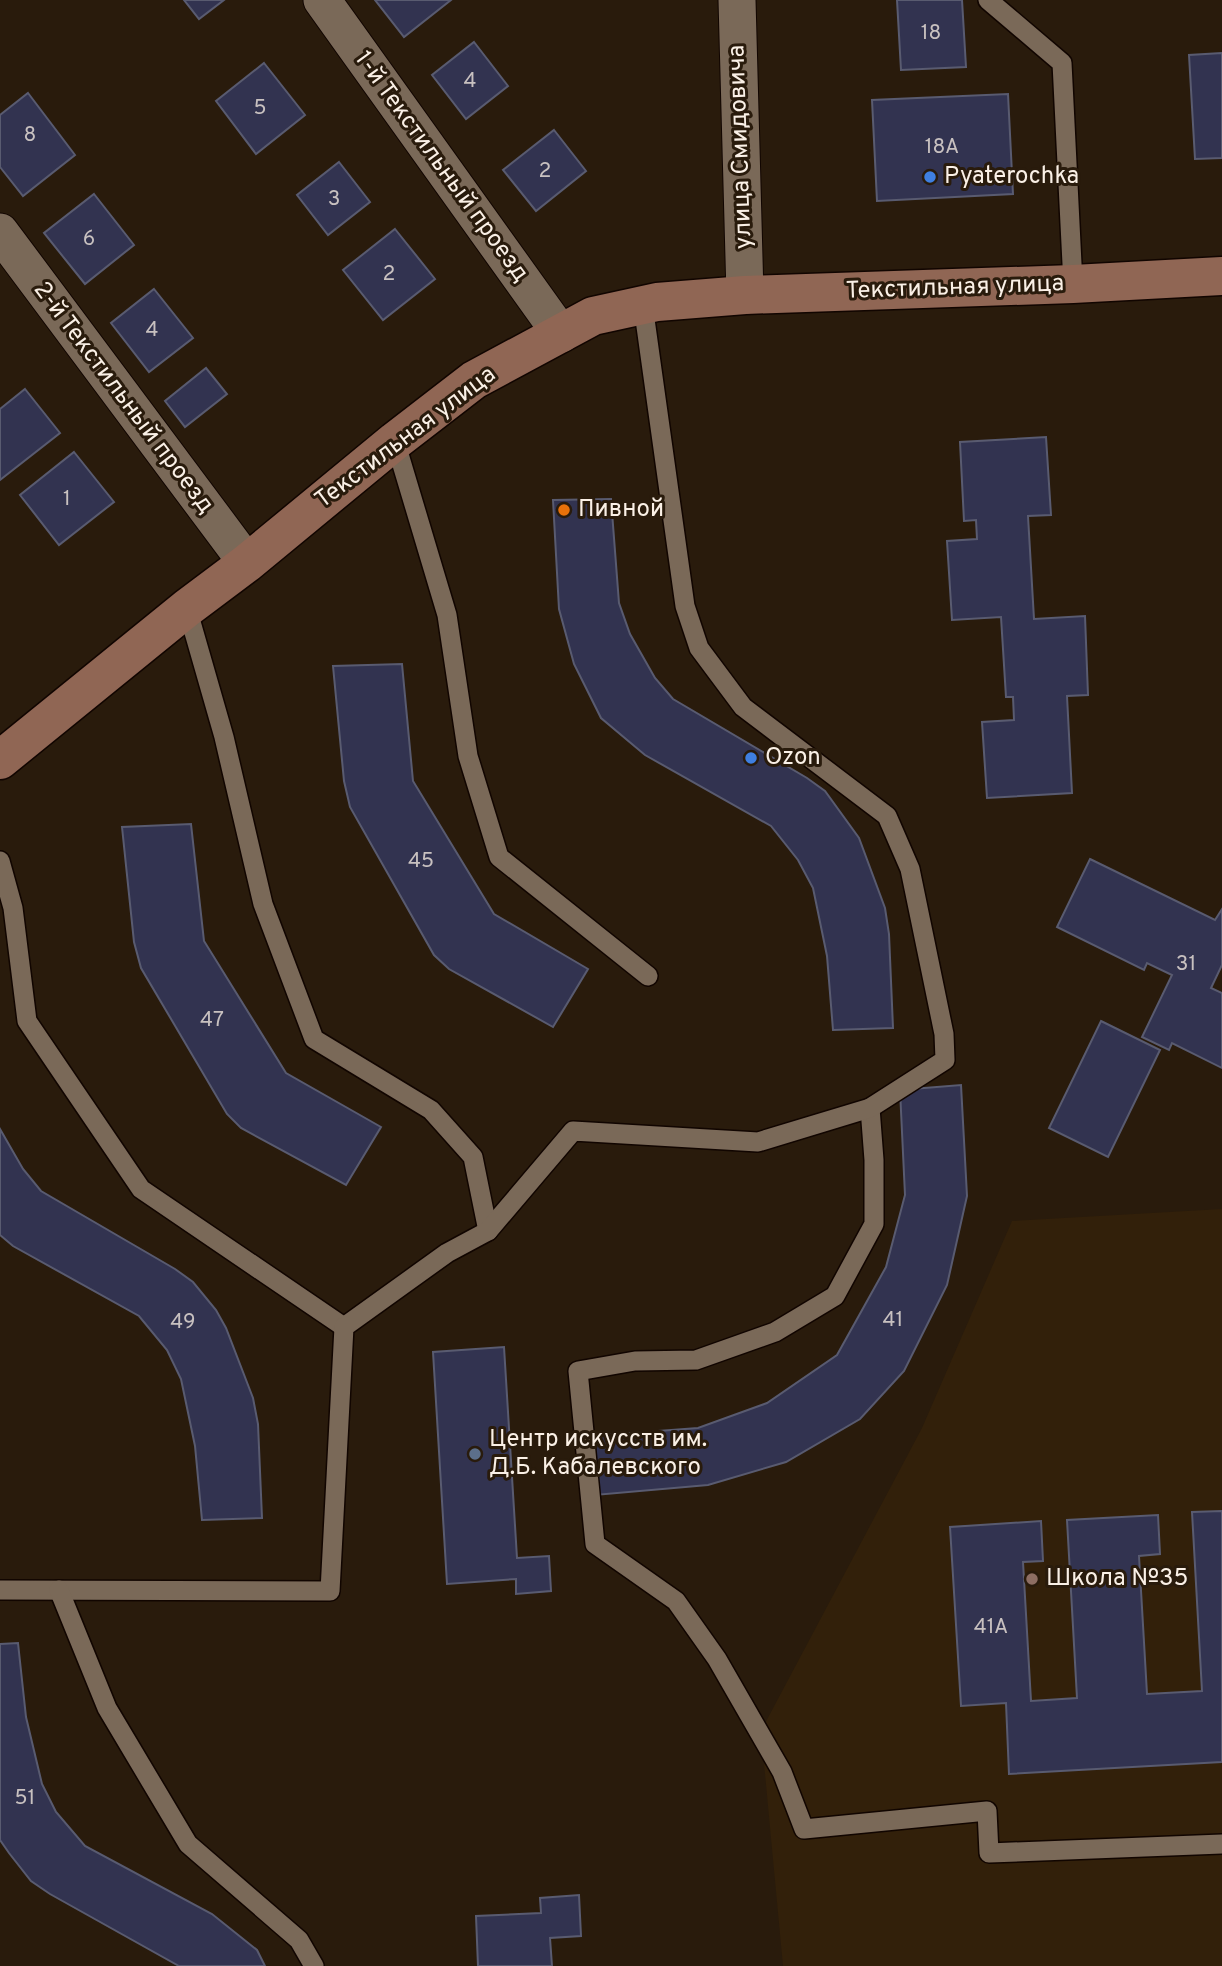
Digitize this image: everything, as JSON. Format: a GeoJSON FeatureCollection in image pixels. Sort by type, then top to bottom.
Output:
{"type":"FeatureCollection","features":[{"type":"Feature","properties":{"kind":"main road","name":"Текстильная улица"},"geometry":{"type":"LineString","coordinates":[[0,760],[474,380],[593,316],[643,305],[745,295],[1222,276]]}},
{"type":"Feature","properties":{"kind":"street","name":"1-й Текстильный проезд"},"geometry":{"type":"LineString","coordinates":[[322,0],[561,334]]}},
{"type":"Feature","properties":{"kind":"street","name":"улица Смидовича"},"geometry":{"type":"LineString","coordinates":[[737,0],[745,295]]}},
{"type":"Feature","properties":{"kind":"street","name":"2-й Текстильный проезд"},"geometry":{"type":"LineString","coordinates":[[0,232],[247,563]]}},
{"type":"Feature","properties":{"kind":"lane"},"geometry":{"type":"LineString","coordinates":[[988,0],[1062,63],[1073,284]]}},
{"type":"Feature","properties":{"kind":"lane"},"geometry":{"type":"LineString","coordinates":[[344,1327],[447,1253],[488,1231],[573,1132],[758,1142],[870,1108],[945,1060],[944,1034],[910,869],[887,816],[743,707],[699,648],[685,606],[643,305]]}},
{"type":"Feature","properties":{"kind":"lane"},"geometry":{"type":"LineString","coordinates":[[395,441],[447,615],[468,756],[499,857],[649,976]]}},
{"type":"Feature","properties":{"kind":"lane"},"geometry":{"type":"LineString","coordinates":[[187,608],[224,737],[263,904],[314,1040],[431,1110],[473,1157],[488,1231]]}},
{"type":"Feature","properties":{"kind":"lane"},"geometry":{"type":"LineString","coordinates":[[0,861],[13,908],[27,1021],[141,1189],[344,1327]]}},
{"type":"Feature","properties":{"kind":"lane"},"geometry":{"type":"LineString","coordinates":[[870,1108],[874,1160],[874,1224],[835,1296],[775,1332],[696,1360],[635,1360],[578,1371],[594,1544],[676,1601],[717,1659],[782,1772],[804,1829],[987,1811],[989,1853],[1222,1844]]}},
{"type":"Feature","properties":{"kind":"lane"},"geometry":{"type":"LineString","coordinates":[[0,1590],[330,1591],[344,1327]]}},
{"type":"Feature","properties":{"kind":"lane"},"geometry":{"type":"LineString","coordinates":[[59,1591],[107,1708],[188,1844],[299,1940],[314,1966]]}},
{"type":"Feature","properties":{"kind":"shaded area","name":"Школа №35"},"geometry":{"type":"Polygon","coordinates":[[[1222,1209],[1222,1966],[783,1966],[761,1731],[922,1428],[1012,1221],[1222,1209]]]}},
{"type":"Feature","properties":{"kind":"building"},"geometry":{"type":"Polygon","coordinates":[[[184,0],[224,0],[199,19],[184,0]]]}},
{"type":"Feature","properties":{"kind":"building"},"geometry":{"type":"Polygon","coordinates":[[[375,0],[451,0],[404,37],[375,0]]]}},
{"type":"Feature","properties":{"kind":"building"},"geometry":{"type":"Polygon","coordinates":[[[897,0],[962,0],[966,67],[901,70],[897,0]]]}},
{"type":"Feature","properties":{"kind":"building"},"geometry":{"type":"Polygon","coordinates":[[[474,42],[508,86],[466,119],[432,75],[474,42]]]}},
{"type":"Feature","properties":{"kind":"building"},"geometry":{"type":"Polygon","coordinates":[[[1222,53],[1222,158],[1195,159],[1189,55],[1222,53]]]}},
{"type":"Feature","properties":{"kind":"building"},"geometry":{"type":"Polygon","coordinates":[[[264,63],[305,115],[256,154],[216,101],[264,63]]]}},
{"type":"Feature","properties":{"kind":"building"},"geometry":{"type":"Polygon","coordinates":[[[28,93],[75,155],[23,196],[0,167],[0,115],[28,93]]]}},
{"type":"Feature","properties":{"kind":"building"},"geometry":{"type":"Polygon","coordinates":[[[1008,94],[1013,194],[877,201],[872,100],[1008,94]]]}},
{"type":"Feature","properties":{"kind":"building"},"geometry":{"type":"Polygon","coordinates":[[[554,130],[586,171],[536,211],[503,170],[554,130]]]}},
{"type":"Feature","properties":{"kind":"building"},"geometry":{"type":"Polygon","coordinates":[[[339,162],[370,202],[328,235],[297,195],[339,162]]]}},
{"type":"Feature","properties":{"kind":"building"},"geometry":{"type":"Polygon","coordinates":[[[94,194],[134,245],[85,284],[44,233],[94,194]]]}},
{"type":"Feature","properties":{"kind":"building"},"geometry":{"type":"Polygon","coordinates":[[[395,229],[435,279],[383,320],[343,270],[395,229]]]}},
{"type":"Feature","properties":{"kind":"building"},"geometry":{"type":"Polygon","coordinates":[[[154,289],[193,338],[149,372],[111,323],[154,289]]]}},
{"type":"Feature","properties":{"kind":"building"},"geometry":{"type":"Polygon","coordinates":[[[206,368],[227,394],[185,427],[165,401],[206,368]]]}},
{"type":"Feature","properties":{"kind":"building"},"geometry":{"type":"Polygon","coordinates":[[[25,389],[60,433],[0,480],[0,409],[25,389]]]}},
{"type":"Feature","properties":{"kind":"building"},"geometry":{"type":"Polygon","coordinates":[[[1046,437],[1051,515],[1028,516],[1034,619],[1085,616],[1088,695],[1067,696],[1072,793],[987,798],[982,722],[1014,720],[1013,697],[1006,697],[1001,617],[952,620],[947,541],[977,539],[976,520],[964,521],[960,442],[1046,437]]]}},
{"type":"Feature","properties":{"kind":"building"},"geometry":{"type":"Polygon","coordinates":[[[74,452],[114,502],[59,545],[20,495],[74,452]]]}},
{"type":"Feature","properties":{"kind":"building"},"geometry":{"type":"Polygon","coordinates":[[[611,499],[619,603],[630,634],[655,678],[673,699],[825,791],[859,838],[885,908],[889,934],[893,1028],[833,1030],[827,956],[813,888],[798,860],[771,826],[645,755],[601,718],[574,664],[559,609],[553,500],[611,499]]]}},
{"type":"Feature","properties":{"kind":"building"},"geometry":{"type":"Polygon","coordinates":[[[402,664],[413,781],[494,914],[588,969],[553,1027],[449,969],[434,955],[350,807],[344,781],[333,666],[402,664]]]}},
{"type":"Feature","properties":{"kind":"building"},"geometry":{"type":"Polygon","coordinates":[[[191,824],[204,941],[286,1073],[381,1127],[346,1185],[241,1128],[227,1114],[141,968],[134,942],[122,827],[191,824]]]}},
{"type":"Feature","properties":{"kind":"building"},"geometry":{"type":"Polygon","coordinates":[[[1090,859],[1215,920],[1222,909],[1222,965],[1211,988],[1222,993],[1222,1068],[1172,1043],[1169,1050],[1142,1037],[1172,975],[1147,963],[1144,970],[1057,927],[1090,859]]]}},
{"type":"Feature","properties":{"kind":"building"},"geometry":{"type":"Polygon","coordinates":[[[1101,1021],[1160,1050],[1108,1157],[1049,1128],[1101,1021]]]}},
{"type":"Feature","properties":{"kind":"building"},"geometry":{"type":"Polygon","coordinates":[[[961,1085],[967,1196],[947,1285],[904,1371],[860,1419],[786,1462],[708,1485],[595,1495],[592,1436],[698,1428],[767,1403],[837,1355],[886,1267],[905,1195],[900,1090],[961,1085]]]}},
{"type":"Feature","properties":{"kind":"building"},"geometry":{"type":"Polygon","coordinates":[[[0,1129],[23,1169],[41,1191],[175,1269],[193,1282],[216,1310],[226,1328],[253,1398],[258,1424],[262,1518],[202,1520],[195,1446],[181,1379],[167,1350],[139,1316],[13,1246],[0,1235],[0,1129]]]}},
{"type":"Feature","properties":{"kind":"building","name":"Центр искусств им. Д.Б. Кабалевского"},"geometry":{"type":"Polygon","coordinates":[[[504,1347],[517,1558],[549,1556],[551,1591],[516,1594],[516,1579],[447,1584],[433,1352],[504,1347]]]}},
{"type":"Feature","properties":{"kind":"building"},"geometry":{"type":"Polygon","coordinates":[[[1222,1511],[1222,1762],[1009,1774],[1006,1703],[961,1706],[950,1527],[1041,1521],[1043,1561],[1023,1562],[1031,1701],[1077,1698],[1067,1520],[1158,1515],[1160,1554],[1139,1556],[1147,1694],[1202,1691],[1192,1512],[1222,1511]]]}},
{"type":"Feature","properties":{"kind":"building"},"geometry":{"type":"Polygon","coordinates":[[[18,1643],[26,1717],[42,1784],[56,1812],[85,1846],[212,1914],[257,1950],[265,1966],[179,1966],[50,1894],[31,1881],[9,1853],[0,1840],[0,1644],[18,1643]]]}},
{"type":"Feature","properties":{"kind":"building"},"geometry":{"type":"Polygon","coordinates":[[[579,1895],[581,1936],[550,1938],[552,1966],[478,1966],[476,1916],[541,1913],[540,1898],[579,1895]]]}},
{"type":"Feature","properties":{"kind":"place","name":"Pyaterochka"},"geometry":{"type":"Point","coordinates":[930,177]}},
{"type":"Feature","properties":{"kind":"place","name":"Пивной"},"geometry":{"type":"Point","coordinates":[564,510]}},
{"type":"Feature","properties":{"kind":"place","name":"Ozon"},"geometry":{"type":"Point","coordinates":[751,758]}},
{"type":"Feature","properties":{"kind":"place","name":"Центр искусств им. Д.Б. Кабалевского"},"geometry":{"type":"Point","coordinates":[475,1454]}},
{"type":"Feature","properties":{"kind":"place","name":"Школа №35"},"geometry":{"type":"Point","coordinates":[1032,1579]}}]}
